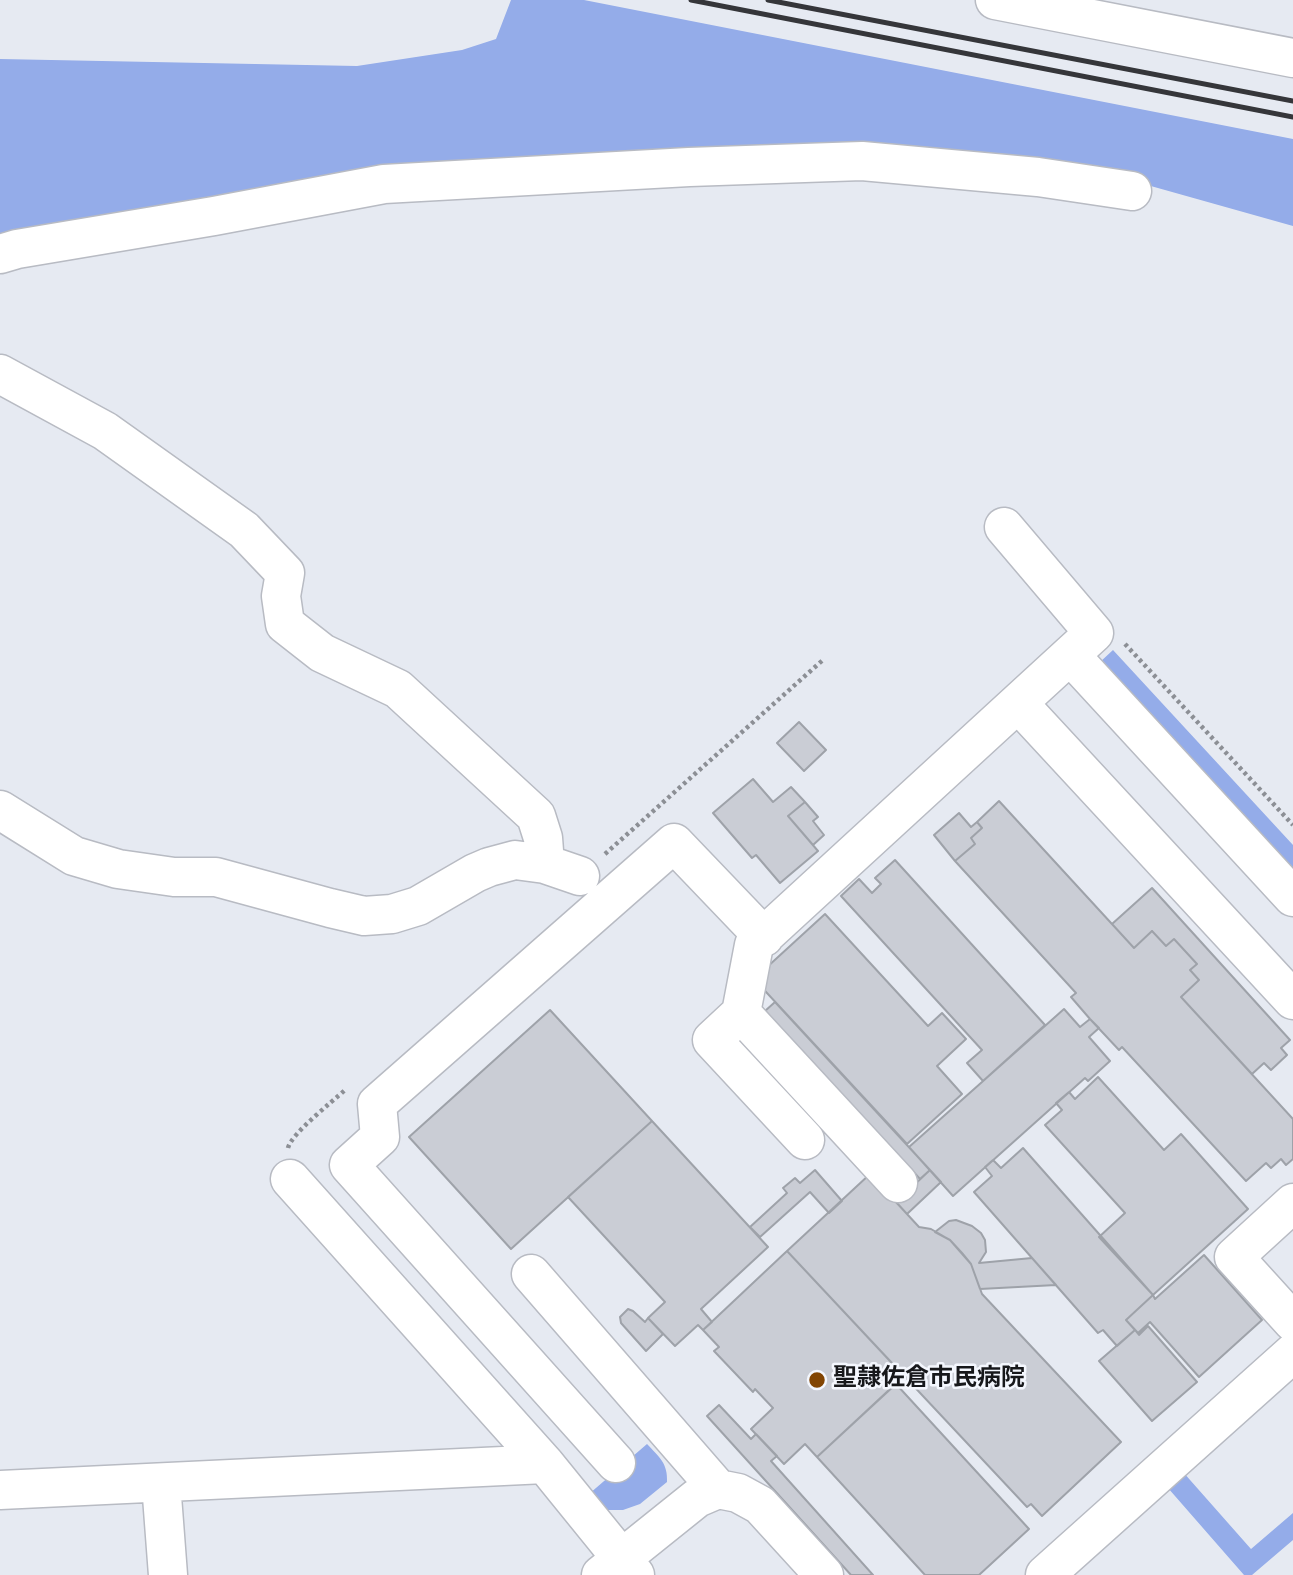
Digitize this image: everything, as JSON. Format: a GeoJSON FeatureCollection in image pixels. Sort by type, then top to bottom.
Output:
{"type":"FeatureCollection","features":[{"type":"Feature","properties":{"kind":"street"},"geometry":{"type":"LineString","coordinates":[[995,0],[1293,58]]}},
{"type":"Feature","properties":{"kind":"street"},"geometry":{"type":"LineString","coordinates":[[0,254],[18,248],[214,216],[384,184],[689,167],[862,160],[1038,177],[1132,191]]}},
{"type":"Feature","properties":{"kind":"street"},"geometry":{"type":"LineString","coordinates":[[0,374],[105,431],[244,530],[285,573],[281,596],[285,624],[322,653],[398,689],[536,816],[543,838],[563,870],[515,860],[475,873],[418,906],[392,914],[364,916],[215,877],[174,877],[129,870],[74,856],[0,810]]}},
{"type":"Feature","properties":{"kind":"street"},"geometry":{"type":"LineString","coordinates":[[804,1140],[712,1040],[741,1013],[754,945],[1094,632],[1004,527]]}},
{"type":"Feature","properties":{"kind":"street"},"geometry":{"type":"LineString","coordinates":[[1070,656],[1293,897]]}},
{"type":"Feature","properties":{"kind":"street"},"geometry":{"type":"LineString","coordinates":[[1018,703],[1293,1000]]}},
{"type":"Feature","properties":{"kind":"street"},"geometry":{"type":"LineString","coordinates":[[616,1463],[349,1165],[380,1137],[377,1104],[674,843],[764,937]]}},
{"type":"Feature","properties":{"kind":"street"},"geometry":{"type":"LineString","coordinates":[[741,1013],[898,1183]]}},
{"type":"Feature","properties":{"kind":"street"},"geometry":{"type":"LineString","coordinates":[[290,1179],[545,1464],[619,1570],[697,1498],[718,1489],[738,1493],[760,1505],[824,1575]]}},
{"type":"Feature","properties":{"kind":"street"},"geometry":{"type":"LineString","coordinates":[[1293,1203],[1234,1257],[1293,1322]]}},
{"type":"Feature","properties":{"kind":"street"},"geometry":{"type":"LineString","coordinates":[[531,1274],[718,1489]]}},
{"type":"Feature","properties":{"kind":"street"},"geometry":{"type":"LineString","coordinates":[[1045,1575],[1293,1353]]}},
{"type":"Feature","properties":{"kind":"street"},"geometry":{"type":"LineString","coordinates":[[0,1490],[545,1464]]}},
{"type":"Feature","properties":{"kind":"street"},"geometry":{"type":"LineString","coordinates":[[161,1483],[168,1575]]}},
{"type":"Feature","properties":{"kind":"path"},"geometry":{"type":"LineString","coordinates":[[1120,638],[1293,825]]}},
{"type":"Feature","properties":{"kind":"shaded area"},"geometry":{"type":"Polygon","coordinates":[[[511,0],[584,0],[1293,139],[1293,226],[1133,181],[863,151],[0,244],[0,59],[357,66],[462,50],[496,39],[511,0]]]}},
{"type":"Feature","properties":{"kind":"shaded area"},"geometry":{"type":"Polygon","coordinates":[[[1113,650],[1293,845],[1293,878],[1099,663],[1113,650]]]}},
{"type":"Feature","properties":{"kind":"shaded area"},"geometry":{"type":"Polygon","coordinates":[[[647,1444],[664,1465],[667,1482],[640,1504],[623,1510],[599,1510],[589,1494],[647,1444]]]}},
{"type":"Feature","properties":{"kind":"shaded area"},"geometry":{"type":"Polygon","coordinates":[[[1183,1472],[1251,1549],[1293,1513],[1293,1540],[1252,1575],[1244,1575],[1168,1488],[1183,1472]]]}},
{"type":"Feature","properties":{"kind":"building"},"geometry":{"type":"Polygon","coordinates":[[[799,722],[826,750],[804,771],[777,743],[799,722]]]}},
{"type":"Feature","properties":{"kind":"building"},"geometry":{"type":"Polygon","coordinates":[[[753,779],[773,802],[791,787],[805,802],[788,816],[818,851],[780,883],[756,855],[752,858],[713,813],[753,779]]]}},
{"type":"Feature","properties":{"kind":"building"},"geometry":{"type":"Polygon","coordinates":[[[999,801],[1134,948],[1152,931],[1166,946],[1174,939],[1197,964],[1190,970],[1199,980],[1181,997],[1293,1119],[1293,1159],[1286,1165],[1281,1159],[1271,1168],[1266,1163],[1246,1181],[1122,1047],[1119,1050],[1090,1019],[1071,997],[1076,993],[955,861],[975,844],[971,838],[982,828],[977,822],[999,801]]]}},
{"type":"Feature","properties":{"kind":"building"},"geometry":{"type":"Polygon","coordinates":[[[805,802],[818,817],[813,821],[824,835],[813,845],[788,816],[805,802]]]}},
{"type":"Feature","properties":{"kind":"building"},"geometry":{"type":"Polygon","coordinates":[[[959,813],[971,827],[977,822],[982,828],[971,838],[975,844],[955,861],[934,835],[959,813]]]}},
{"type":"Feature","properties":{"kind":"building"},"geometry":{"type":"Polygon","coordinates":[[[895,860],[1045,1025],[983,1081],[967,1063],[982,1050],[841,896],[859,879],[872,893],[881,884],[875,878],[895,860]]]}},
{"type":"Feature","properties":{"kind":"building"},"geometry":{"type":"Polygon","coordinates":[[[1152,888],[1290,1040],[1281,1048],[1287,1055],[1271,1070],[1264,1063],[1252,1074],[1181,997],[1199,980],[1190,970],[1197,964],[1174,939],[1166,946],[1152,931],[1134,948],[1112,924],[1152,888]]]}},
{"type":"Feature","properties":{"kind":"building"},"geometry":{"type":"Polygon","coordinates":[[[825,914],[928,1026],[942,1013],[966,1039],[937,1066],[962,1094],[907,1144],[754,979],[825,914]]]}},
{"type":"Feature","properties":{"kind":"building"},"geometry":{"type":"Polygon","coordinates":[[[775,1002],[930,1170],[920,1179],[765,1011],[775,1002]]]}},
{"type":"Feature","properties":{"kind":"building"},"geometry":{"type":"Polygon","coordinates":[[[1064,1009],[1080,1027],[1090,1019],[1099,1028],[1089,1037],[1110,1061],[1088,1081],[1085,1078],[953,1196],[909,1147],[1064,1009]]]}},
{"type":"Feature","properties":{"kind":"building"},"geometry":{"type":"Polygon","coordinates":[[[550,1010],[652,1121],[511,1249],[409,1137],[550,1010]]]}},
{"type":"Feature","properties":{"kind":"building"},"geometry":{"type":"Polygon","coordinates":[[[1098,1077],[1164,1150],[1181,1134],[1248,1209],[1153,1295],[1099,1237],[1125,1213],[1045,1125],[1062,1110],[1056,1103],[1069,1092],[1075,1099],[1098,1077]]]}},
{"type":"Feature","properties":{"kind":"building"},"geometry":{"type":"Polygon","coordinates":[[[652,1121],[768,1247],[701,1309],[712,1322],[703,1330],[698,1325],[675,1346],[648,1318],[665,1302],[568,1197],[652,1121]]]}},
{"type":"Feature","properties":{"kind":"building"},"geometry":{"type":"Polygon","coordinates":[[[1023,1148],[1153,1295],[1126,1320],[1135,1330],[1117,1346],[1103,1330],[1098,1333],[974,1192],[992,1176],[985,1167],[993,1160],[1001,1168],[1023,1148]]]}},
{"type":"Feature","properties":{"kind":"building"},"geometry":{"type":"Polygon","coordinates":[[[815,1170],[842,1201],[829,1213],[810,1192],[760,1237],[750,1227],[787,1193],[783,1188],[795,1178],[800,1183],[815,1170]]]}},
{"type":"Feature","properties":{"kind":"building"},"geometry":{"type":"Polygon","coordinates":[[[930,1170],[941,1182],[907,1214],[896,1202],[930,1170]]]}},
{"type":"Feature","properties":{"kind":"building"},"geometry":{"type":"Polygon","coordinates":[[[870,1174],[919,1227],[931,1229],[950,1240],[971,1264],[982,1294],[1121,1442],[1042,1516],[1031,1504],[1027,1507],[787,1251],[870,1174]]]}},
{"type":"Feature","properties":{"kind":"building"},"geometry":{"type":"Polygon","coordinates":[[[956,1220],[972,1226],[985,1240],[986,1252],[979,1263],[1032,1258],[1056,1285],[980,1289],[971,1264],[950,1240],[935,1232],[949,1221],[956,1220]]]}},
{"type":"Feature","properties":{"kind":"building"},"geometry":{"type":"Polygon","coordinates":[[[787,1251],[904,1376],[817,1457],[805,1444],[784,1464],[751,1429],[773,1408],[755,1389],[753,1392],[714,1351],[719,1347],[703,1330],[787,1251]]]}},
{"type":"Feature","properties":{"kind":"building"},"geometry":{"type":"Polygon","coordinates":[[[1204,1255],[1262,1320],[1199,1377],[1150,1322],[1138,1333],[1126,1320],[1153,1295],[1155,1299],[1204,1255]]]}},
{"type":"Feature","properties":{"kind":"building"},"geometry":{"type":"Polygon","coordinates":[[[628,1309],[645,1322],[648,1318],[663,1334],[646,1351],[621,1323],[620,1317],[628,1309]]]}},
{"type":"Feature","properties":{"kind":"building"},"geometry":{"type":"Polygon","coordinates":[[[1148,1326],[1197,1382],[1152,1421],[1099,1361],[1135,1330],[1139,1335],[1148,1326]]]}},
{"type":"Feature","properties":{"kind":"building"},"geometry":{"type":"Polygon","coordinates":[[[896,1384],[1029,1529],[979,1575],[925,1575],[817,1457],[896,1384]]]}},
{"type":"Feature","properties":{"kind":"building"},"geometry":{"type":"Polygon","coordinates":[[[719,1405],[751,1439],[756,1434],[777,1456],[771,1461],[873,1575],[851,1575],[707,1416],[719,1405]]]}},
{"type":"Feature","properties":{"kind":"railway"},"geometry":{"type":"LineString","coordinates":[[691,0],[1293,117]]}},
{"type":"Feature","properties":{"kind":"railway"},"geometry":{"type":"LineString","coordinates":[[768,0],[1293,101]]}},
{"type":"Feature","properties":{"kind":"place","name":"聖隷佐倉市民病院"},"geometry":{"type":"Point","coordinates":[817,1380]}}]}
